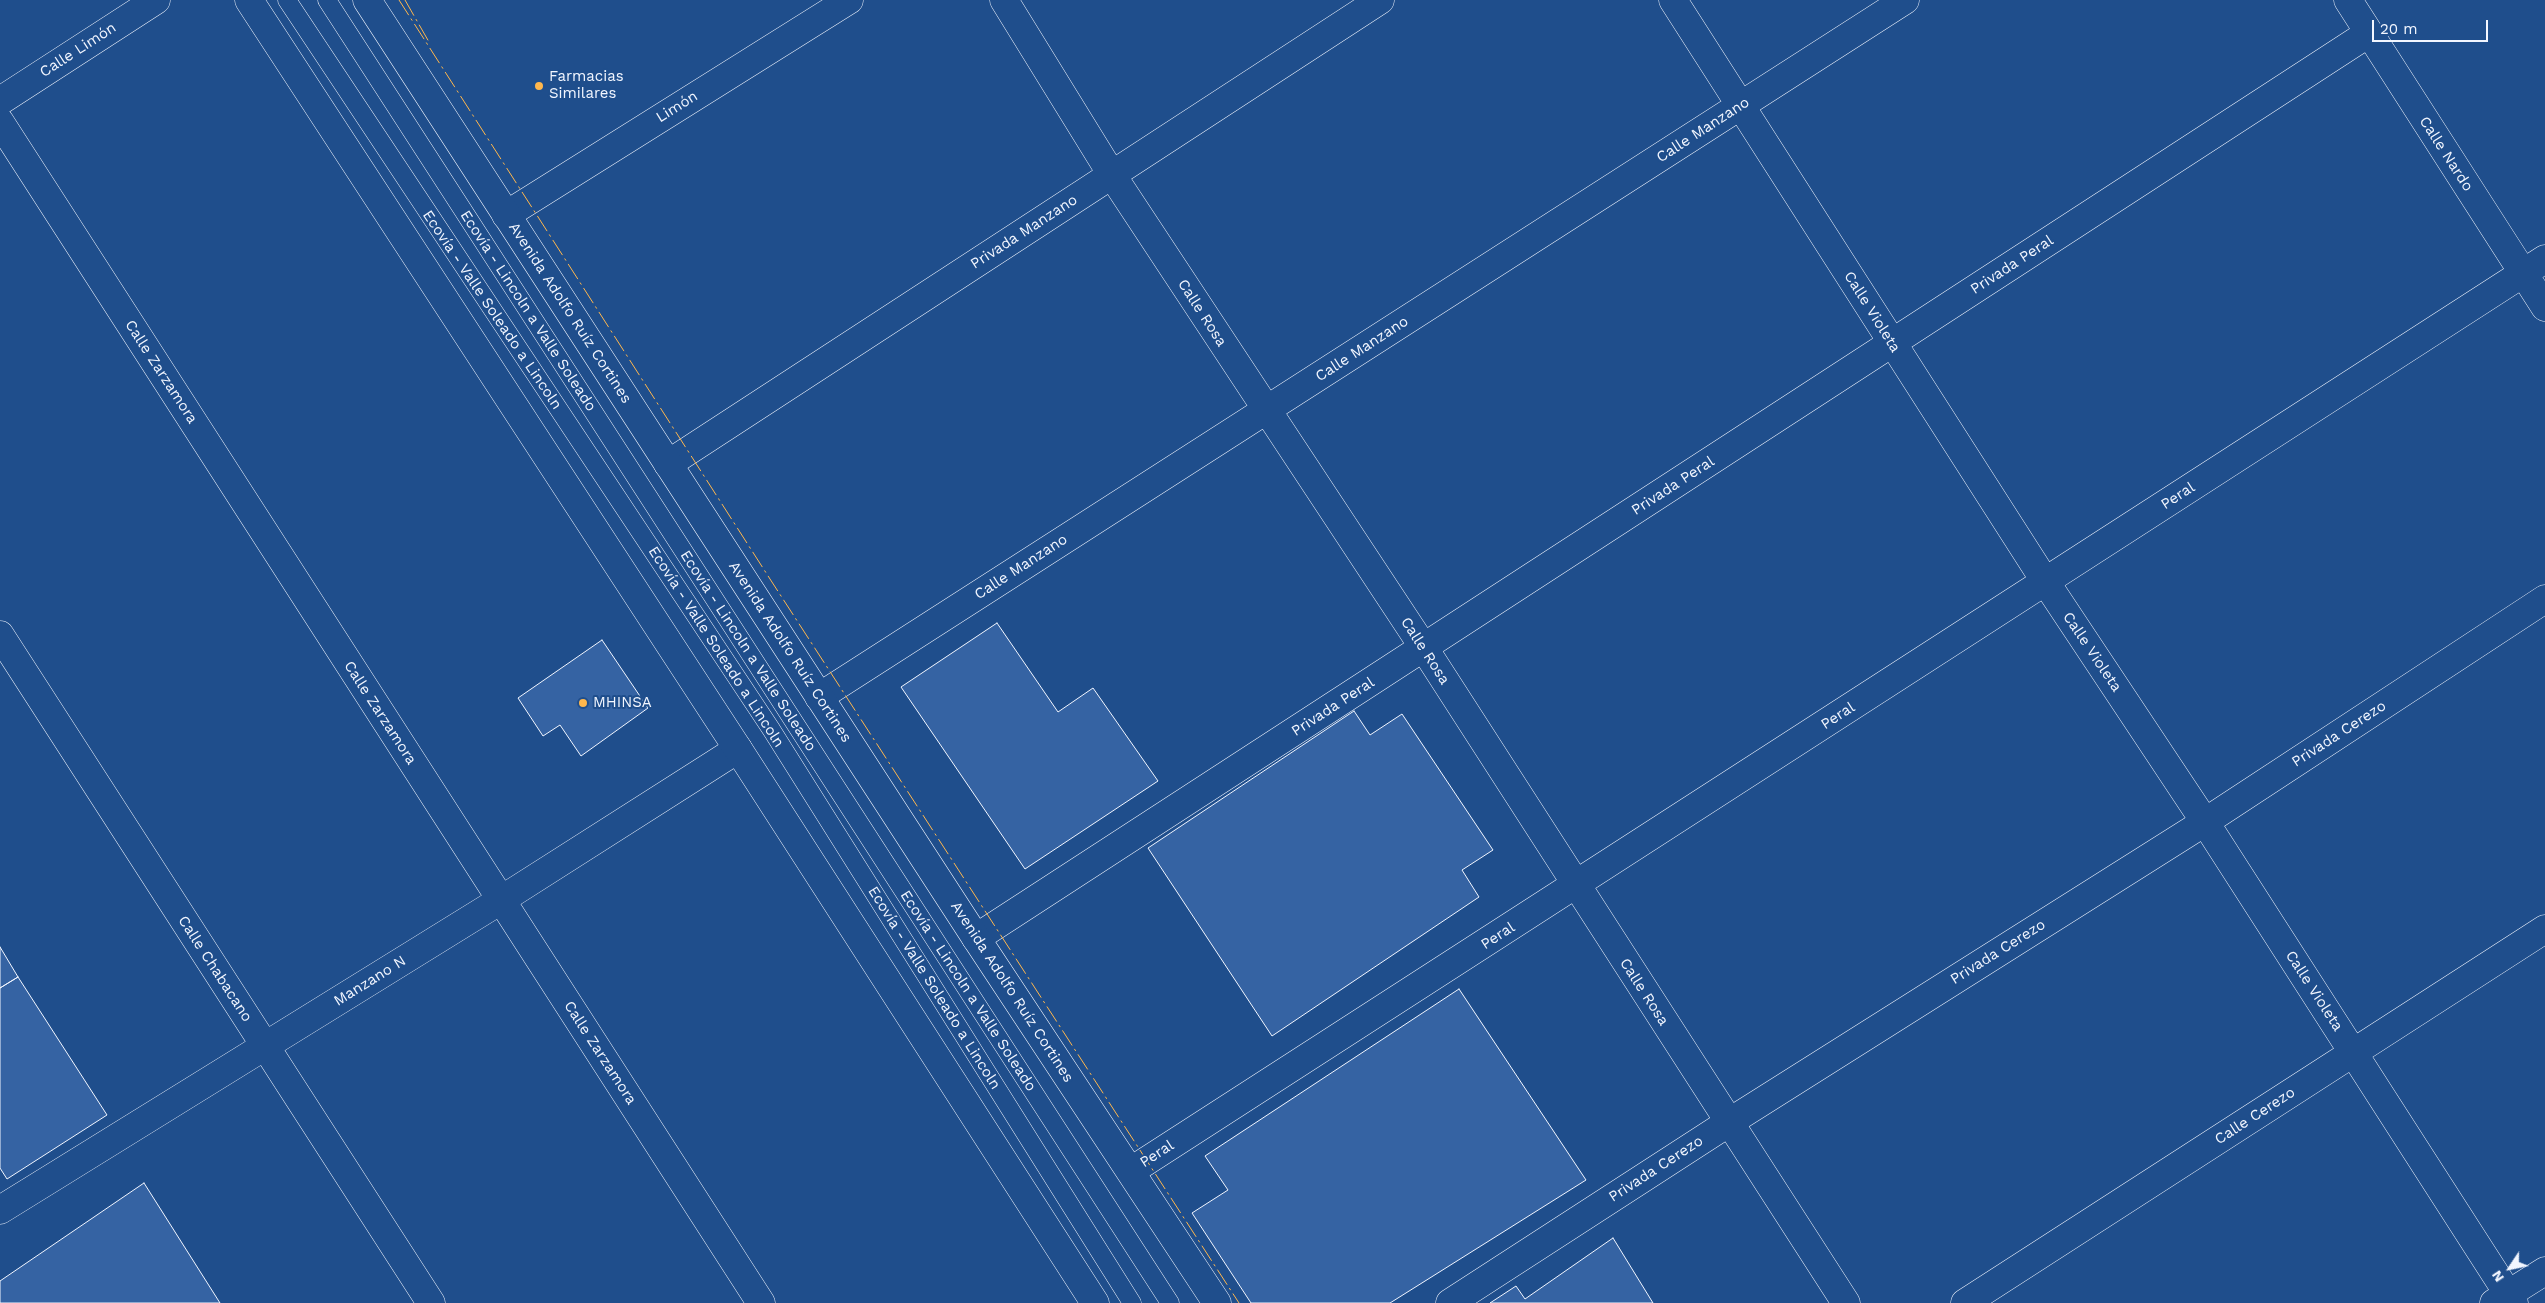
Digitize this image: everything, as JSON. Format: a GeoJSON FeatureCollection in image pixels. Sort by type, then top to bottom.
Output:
{"type":"FeatureCollection","features":[{"type":"Feature","properties":{"kind":"street","name":"Calle Limón"},"geometry":{"type":"LineString","coordinates":[[0,100],[156,0]]}},
{"type":"Feature","properties":{"kind":"street"},"geometry":{"type":"LineString","coordinates":[[249,0],[738,749],[1095,1303]]}},
{"type":"Feature","properties":{"kind":"street","name":"Avenida Adolfo Ruíz Cortines"},"geometry":{"type":"LineString","coordinates":[[367,0],[976,938],[1217,1303]]}},
{"type":"Feature","properties":{"kind":"street","name":"Limón"},"geometry":{"type":"LineString","coordinates":[[506,215],[849,0]]}},
{"type":"Feature","properties":{"kind":"street","name":"Calle Rosa"},"geometry":{"type":"LineString","coordinates":[[1004,0],[1112,175],[1424,648],[1728,1123],[1846,1303]]}},
{"type":"Feature","properties":{"kind":"street","name":"Privada Manzano"},"geometry":{"type":"LineString","coordinates":[[668,464],[1380,0]]}},
{"type":"Feature","properties":{"kind":"street","name":"Calle Violeta"},"geometry":{"type":"LineString","coordinates":[[1673,0],[2045,582],[2205,822],[2354,1052],[2505,1300]]}},
{"type":"Feature","properties":{"kind":"street","name":"Calle Manzano"},"geometry":{"type":"LineString","coordinates":[[819,697],[1905,0]]}},
{"type":"Feature","properties":{"kind":"street","name":"Calle Nardo"},"geometry":{"type":"LineString","coordinates":[[2348,0],[2369,33],[2534,267],[2545,307]]}},
{"type":"Feature","properties":{"kind":"street","name":"Privada Peral"},"geometry":{"type":"LineString","coordinates":[[976,938],[2369,33]]}},
{"type":"Feature","properties":{"kind":"street","name":"Calle Zarzamora"},"geometry":{"type":"LineString","coordinates":[[0,122],[761,1303]]}},
{"type":"Feature","properties":{"kind":"street","name":"Peral"},"geometry":{"type":"LineString","coordinates":[[1131,1171],[2534,267]]}},
{"type":"Feature","properties":{"kind":"street","name":"Privada Cerezo"},"geometry":{"type":"LineString","coordinates":[[1450,1303],[1728,1123],[2205,822],[2545,599]]}},
{"type":"Feature","properties":{"kind":"street","name":"Calle Chabacano"},"geometry":{"type":"LineString","coordinates":[[0,635],[431,1303]]}},
{"type":"Feature","properties":{"kind":"street","name":"Manzano N"},"geometry":{"type":"LineString","coordinates":[[0,1210],[501,900],[738,749]]}},
{"type":"Feature","properties":{"kind":"street","name":"Calle Cerezo"},"geometry":{"type":"LineString","coordinates":[[1965,1303],[2545,930]]}},
{"type":"Feature","properties":{"kind":"street"},"geometry":{"type":"LineString","coordinates":[[2505,1300],[2545,1271]]}},
{"type":"Feature","properties":{"kind":"lane","name":"Ecovía - Valle Soleado a Lincoln"},"geometry":{"type":"LineString","coordinates":[[287,0],[771,729],[1132,1303]]}},
{"type":"Feature","properties":{"kind":"lane","name":"Ecovía - Lincoln a Valle Soleado"},"geometry":{"type":"LineString","coordinates":[[327,0],[1170,1303]]}},
{"type":"Feature","properties":{"kind":"building"},"geometry":{"type":"Polygon","coordinates":[[[997,623],[1058,712],[1093,688],[1158,781],[1025,869],[901,687],[997,623]]]}},
{"type":"Feature","properties":{"kind":"building","name":"MHINSA"},"geometry":{"type":"Polygon","coordinates":[[[602,640],[648,708],[581,756],[560,725],[543,736],[518,698],[602,640]]]}},
{"type":"Feature","properties":{"kind":"building"},"geometry":{"type":"Polygon","coordinates":[[[1354,711],[1370,735],[1402,714],[1493,850],[1462,870],[1479,897],[1272,1036],[1148,848],[1354,711]]]}},
{"type":"Feature","properties":{"kind":"building"},"geometry":{"type":"Polygon","coordinates":[[[0,947],[18,977],[0,988],[0,947]]]}},
{"type":"Feature","properties":{"kind":"building"},"geometry":{"type":"Polygon","coordinates":[[[18,977],[107,1115],[7,1179],[0,1168],[0,988],[18,977]]]}},
{"type":"Feature","properties":{"kind":"building"},"geometry":{"type":"Polygon","coordinates":[[[1459,989],[1586,1180],[1390,1303],[1251,1303],[1192,1213],[1228,1190],[1205,1156],[1459,989]]]}},
{"type":"Feature","properties":{"kind":"building"},"geometry":{"type":"Polygon","coordinates":[[[144,1183],[220,1303],[0,1303],[0,1281],[144,1183]]]}},
{"type":"Feature","properties":{"kind":"building"},"geometry":{"type":"Polygon","coordinates":[[[1613,1238],[1653,1303],[1490,1303],[1516,1286],[1525,1299],[1613,1238]]]}},
{"type":"Feature","properties":{"kind":"power"},"geometry":{"type":"LineString","coordinates":[[399,0],[770,579],[1239,1303]]}},
{"type":"Feature","properties":{"kind":"power"},"geometry":{"type":"LineString","coordinates":[[405,0],[429,42]]}},
{"type":"Feature","properties":{"kind":"place","name":"Farmacias Similares"},"geometry":{"type":"Point","coordinates":[539,86]}},
{"type":"Feature","properties":{"kind":"place","name":"MHINSA"},"geometry":{"type":"Point","coordinates":[583,703]}}]}
